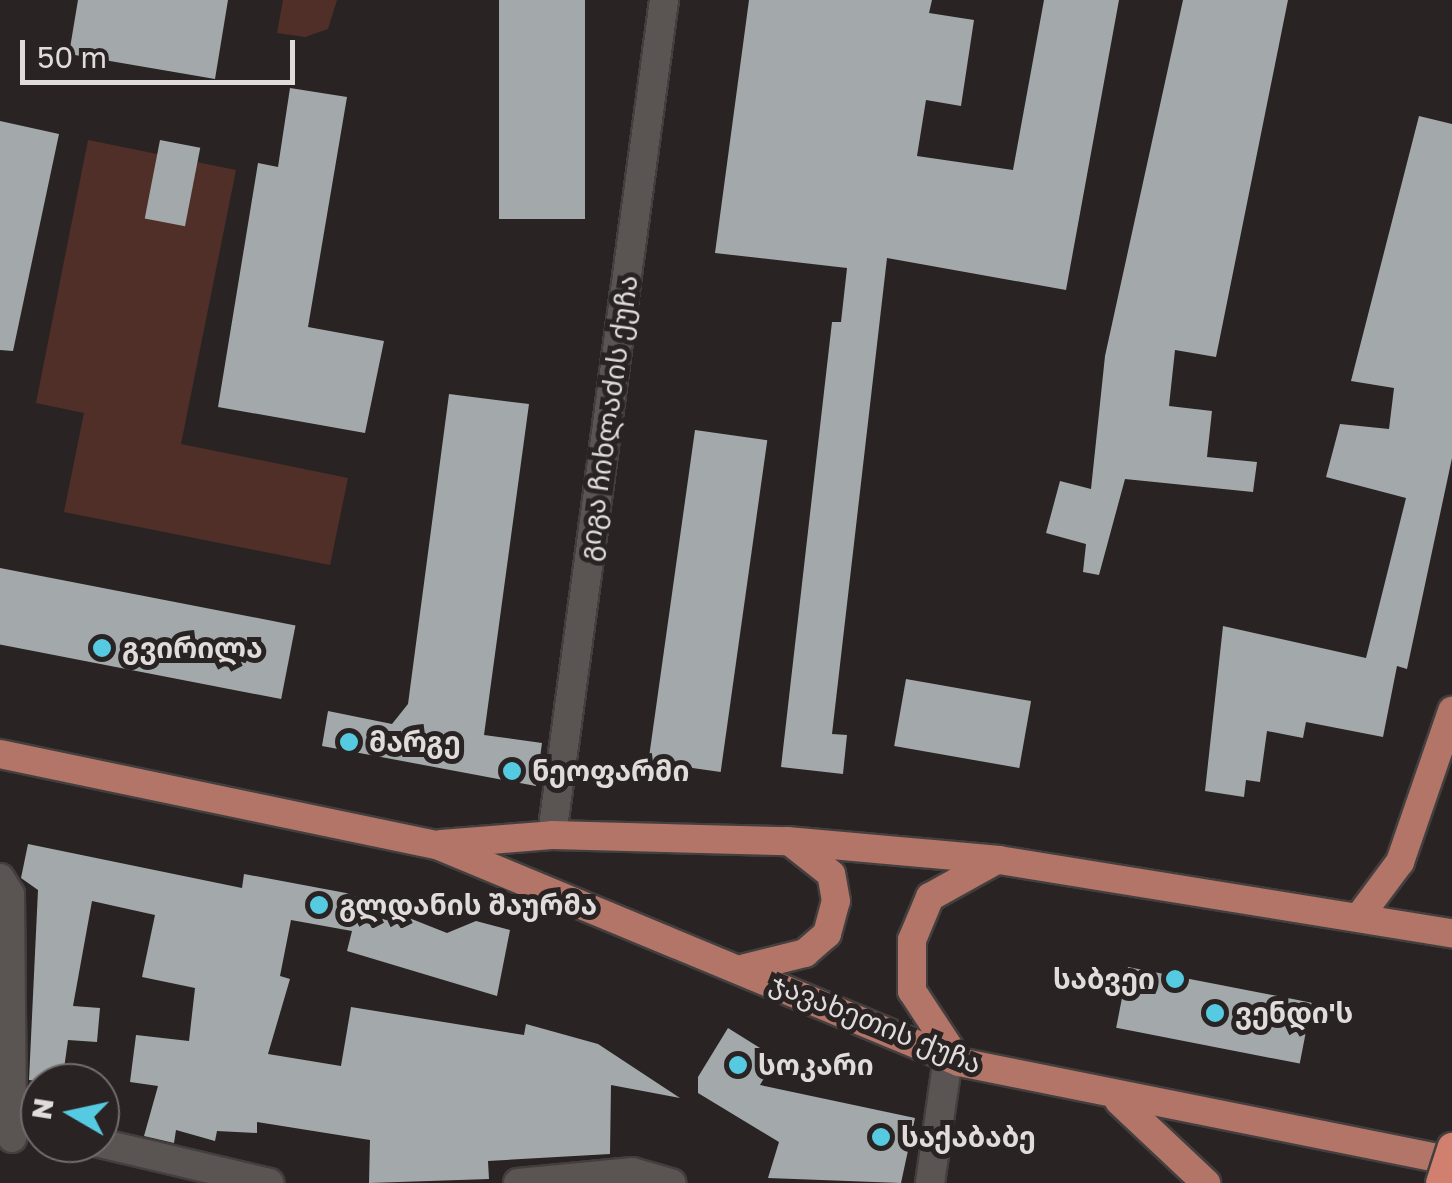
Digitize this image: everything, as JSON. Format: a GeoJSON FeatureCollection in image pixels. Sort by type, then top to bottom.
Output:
{"type":"FeatureCollection","features":[{"type":"Feature","properties":{"kind":"highway"},"geometry":{"type":"LineString","coordinates":[[1440,1183],[1452,1147]]}},
{"type":"Feature","properties":{"kind":"main road"},"geometry":{"type":"LineString","coordinates":[[1359,917],[1400,862],[1452,711]]}},
{"type":"Feature","properties":{"kind":"main road","name":"ჯავახეთის ქუჩა"},"geometry":{"type":"LineString","coordinates":[[0,754],[436,844],[744,968],[954,1060],[1118,1100],[1452,1162]]}},
{"type":"Feature","properties":{"kind":"main road","name":"ჯავახეთის ქუჩა"},"geometry":{"type":"LineString","coordinates":[[436,844],[552,836],[786,840],[999,860],[1452,933]]}},
{"type":"Feature","properties":{"kind":"main road"},"geometry":{"type":"LineString","coordinates":[[744,968],[804,953],[833,917],[831,874],[786,840]]}},
{"type":"Feature","properties":{"kind":"main road"},"geometry":{"type":"LineString","coordinates":[[954,1060],[912,991],[912,940],[930,897],[999,860]]}},
{"type":"Feature","properties":{"kind":"main road"},"geometry":{"type":"LineString","coordinates":[[1118,1100],[1206,1183]]}},
{"type":"Feature","properties":{"kind":"street","name":"გიგა ჩიხლაძის ქუჩა"},"geometry":{"type":"LineString","coordinates":[[552,836],[664,0]]}},
{"type":"Feature","properties":{"kind":"street"},"geometry":{"type":"LineString","coordinates":[[0,878],[10,894],[6,1140]]}},
{"type":"Feature","properties":{"kind":"street"},"geometry":{"type":"LineString","coordinates":[[930,1183],[954,1060]]}},
{"type":"Feature","properties":{"kind":"street"},"geometry":{"type":"LineString","coordinates":[[120,1148],[269,1183]]}},
{"type":"Feature","properties":{"kind":"street"},"geometry":{"type":"LineString","coordinates":[[518,1183],[632,1172],[672,1183]]}},
{"type":"Feature","properties":{"kind":"shaded area"},"geometry":{"type":"Polygon","coordinates":[[[283,0],[337,0],[328,29],[305,37],[277,33],[283,0]]]}},
{"type":"Feature","properties":{"kind":"shaded area"},"geometry":{"type":"Polygon","coordinates":[[[88,140],[236,170],[181,444],[348,478],[330,565],[64,512],[84,413],[36,403],[88,140]]]}},
{"type":"Feature","properties":{"kind":"building"},"geometry":{"type":"Polygon","coordinates":[[[78,0],[228,0],[215,79],[69,54],[78,0]]]}},
{"type":"Feature","properties":{"kind":"building"},"geometry":{"type":"Polygon","coordinates":[[[499,0],[585,0],[585,219],[499,219],[499,0]]]}},
{"type":"Feature","properties":{"kind":"building"},"geometry":{"type":"Polygon","coordinates":[[[749,0],[932,0],[929,13],[974,20],[961,106],[926,100],[917,156],[1013,170],[1044,0],[1119,0],[1066,290],[887,258],[832,734],[847,735],[843,774],[781,767],[832,322],[841,322],[847,268],[715,253],[749,0]]]}},
{"type":"Feature","properties":{"kind":"building"},"geometry":{"type":"Polygon","coordinates":[[[1183,0],[1288,0],[1216,357],[1175,350],[1169,406],[1212,411],[1207,457],[1257,462],[1253,492],[1125,479],[1099,575],[1083,572],[1086,544],[1046,533],[1060,481],[1091,489],[1105,356],[1183,0]]]}},
{"type":"Feature","properties":{"kind":"building"},"geometry":{"type":"Polygon","coordinates":[[[290,88],[347,97],[308,327],[384,341],[365,433],[218,407],[258,163],[278,167],[290,88]]]}},
{"type":"Feature","properties":{"kind":"building"},"geometry":{"type":"Polygon","coordinates":[[[1419,116],[1452,124],[1452,458],[1407,669],[1397,666],[1383,737],[1306,722],[1303,738],[1267,731],[1260,782],[1246,780],[1244,797],[1205,791],[1223,626],[1366,658],[1406,498],[1326,477],[1340,424],[1389,429],[1394,388],[1351,381],[1419,116]]]}},
{"type":"Feature","properties":{"kind":"building"},"geometry":{"type":"Polygon","coordinates":[[[0,121],[59,134],[13,351],[0,350],[0,121]]]}},
{"type":"Feature","properties":{"kind":"building"},"geometry":{"type":"Polygon","coordinates":[[[160,140],[200,148],[185,226],[145,219],[160,140]]]}},
{"type":"Feature","properties":{"kind":"building"},"geometry":{"type":"Polygon","coordinates":[[[449,394],[529,404],[484,735],[542,743],[536,786],[322,746],[328,711],[392,724],[408,704],[449,394]]]}},
{"type":"Feature","properties":{"kind":"building"},"geometry":{"type":"Polygon","coordinates":[[[695,430],[767,440],[721,772],[648,762],[695,430]]]}},
{"type":"Feature","properties":{"kind":"building"},"geometry":{"type":"Polygon","coordinates":[[[0,568],[295,625],[281,699],[0,644],[0,568]]]}},
{"type":"Feature","properties":{"kind":"building"},"geometry":{"type":"Polygon","coordinates":[[[906,679],[1031,701],[1019,768],[894,746],[906,679]]]}},
{"type":"Feature","properties":{"kind":"building"},"geometry":{"type":"Polygon","coordinates":[[[28,844],[242,888],[244,874],[346,893],[447,933],[476,921],[510,930],[497,996],[347,951],[352,931],[291,920],[280,976],[290,979],[268,1054],[341,1066],[351,1007],[524,1035],[526,1024],[598,1044],[680,1098],[611,1085],[610,1154],[488,1161],[489,1179],[369,1183],[370,1140],[257,1122],[257,1133],[217,1131],[215,1141],[176,1130],[174,1143],[144,1136],[158,1086],[130,1082],[136,1035],[189,1041],[195,988],[142,977],[155,915],[92,901],[73,1006],[100,1008],[97,1042],[68,1040],[65,1063],[30,1063],[38,890],[21,878],[28,844]]]}},
{"type":"Feature","properties":{"kind":"building"},"geometry":{"type":"Polygon","coordinates":[[[1128,967],[1312,1003],[1300,1064],[1116,1028],[1128,967]]]}},
{"type":"Feature","properties":{"kind":"building"},"geometry":{"type":"Polygon","coordinates":[[[728,1028],[776,1058],[760,1085],[915,1118],[901,1183],[768,1178],[779,1142],[698,1093],[698,1077],[728,1028]]]}},
{"type":"Feature","properties":{"kind":"place","name":"გვირილა"},"geometry":{"type":"Point","coordinates":[102,648]}},
{"type":"Feature","properties":{"kind":"place","name":"მარგე"},"geometry":{"type":"Point","coordinates":[349,742]}},
{"type":"Feature","properties":{"kind":"place","name":"ნეოფარმი"},"geometry":{"type":"Point","coordinates":[512,771]}},
{"type":"Feature","properties":{"kind":"place","name":"გლდანის შაურმა"},"geometry":{"type":"Point","coordinates":[319,905]}},
{"type":"Feature","properties":{"kind":"place","name":"საბვეი"},"geometry":{"type":"Point","coordinates":[1175,979]}},
{"type":"Feature","properties":{"kind":"place","name":"ვენდი'ს"},"geometry":{"type":"Point","coordinates":[1215,1013]}},
{"type":"Feature","properties":{"kind":"place","name":"სოკარი"},"geometry":{"type":"Point","coordinates":[738,1065]}},
{"type":"Feature","properties":{"kind":"place","name":"საქაბაბე"},"geometry":{"type":"Point","coordinates":[881,1137]}}]}
